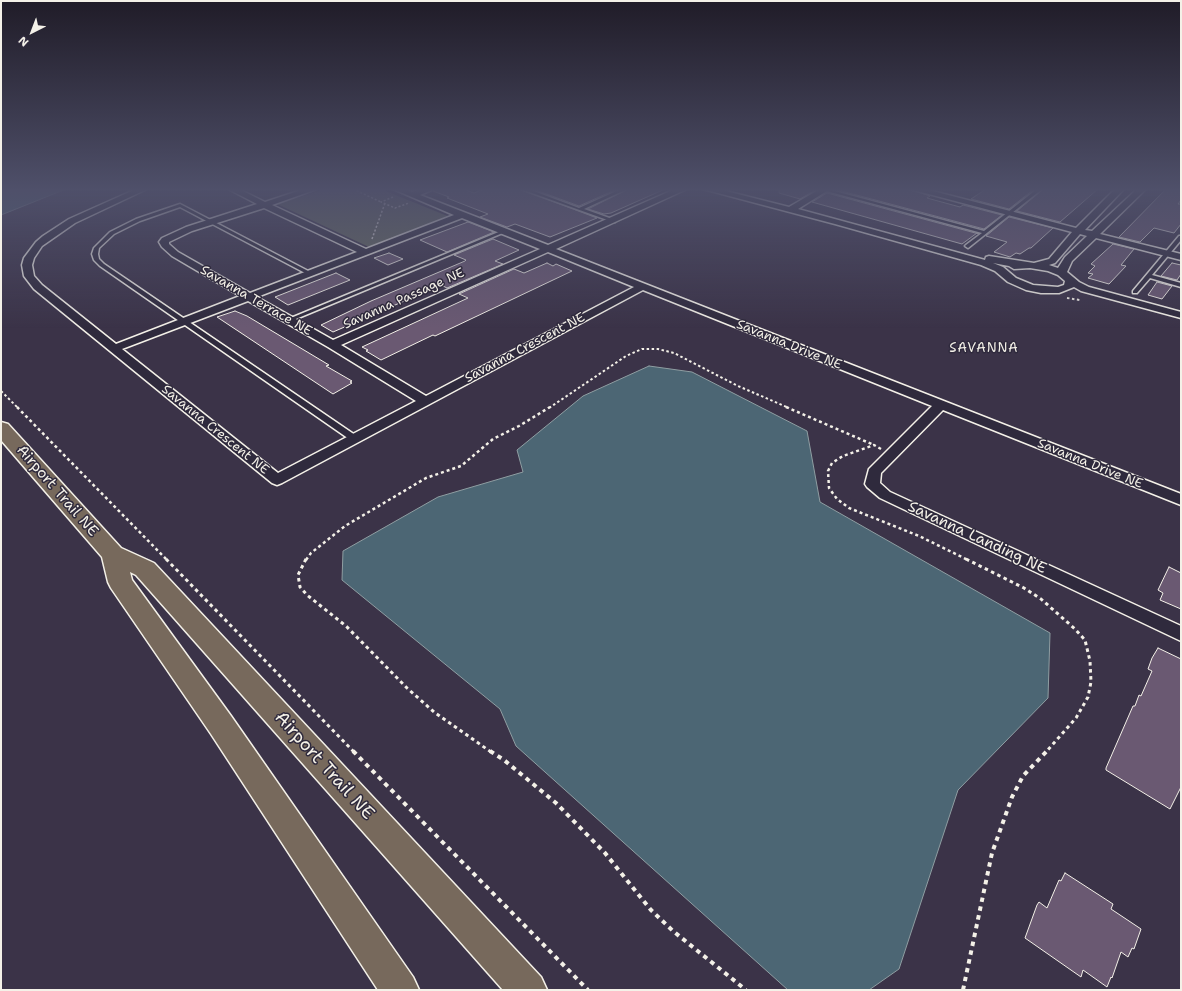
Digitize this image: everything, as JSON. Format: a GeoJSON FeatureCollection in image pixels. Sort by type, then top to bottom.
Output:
{"type":"FeatureCollection","features":[{"type":"Feature","properties":{"kind":"main road","name":"Airport Trail NE"},"geometry":{"type":"LineString","coordinates":[[1,428],[113,554],[145,569],[528,990]]}},
{"type":"Feature","properties":{"kind":"main road","name":"Airport Trail NE"},"geometry":{"type":"LineString","coordinates":[[113,554],[120,582],[221,725],[400,990]]}},
{"type":"Feature","properties":{"kind":"street","name":"Savanna Crescent NE"},"geometry":{"type":"LineString","coordinates":[[49,235],[38,244],[29,258],[27,265],[29,276],[38,287],[277,480],[641,287]]}},
{"type":"Feature","properties":{"kind":"street","name":"Savanna Terrace NE"},"geometry":{"type":"LineString","coordinates":[[174,235],[164,242],[165,245],[175,254],[332,345],[425,402]]}},
{"type":"Feature","properties":{"kind":"street"},"geometry":{"type":"LineString","coordinates":[[330,235],[365,252]]}},
{"type":"Feature","properties":{"kind":"street"},"geometry":{"type":"LineString","coordinates":[[115,348],[247,296],[409,235]]}},
{"type":"Feature","properties":{"kind":"street","name":"Savanna Drive NE"},"geometry":{"type":"LineString","coordinates":[[511,235],[1181,500]]}},
{"type":"Feature","properties":{"kind":"street","name":"Savanna Passage NE"},"geometry":{"type":"LineString","coordinates":[[332,345],[578,235]]}},
{"type":"Feature","properties":{"kind":"street"},"geometry":{"type":"LineString","coordinates":[[888,235],[985,263],[1000,269],[1020,284],[1035,289],[1086,296],[1181,322]]}},
{"type":"Feature","properties":{"kind":"street"},"geometry":{"type":"LineString","coordinates":[[897,235],[1008,263],[1036,265],[1050,268],[1085,289],[1181,315]]}},
{"type":"Feature","properties":{"kind":"street"},"geometry":{"type":"LineString","coordinates":[[1036,265],[1052,261],[1074,235]]}},
{"type":"Feature","properties":{"kind":"street"},"geometry":{"type":"LineString","coordinates":[[1051,291],[1069,287],[1064,266],[1068,259],[1094,235]]}},
{"type":"Feature","properties":{"kind":"street"},"geometry":{"type":"LineString","coordinates":[[1095,235],[1181,257]]}},
{"type":"Feature","properties":{"kind":"street"},"geometry":{"type":"LineString","coordinates":[[1008,275],[1007,272],[1012,267],[1024,265]]}},
{"type":"Feature","properties":{"kind":"street","name":"Savanna Landing NE"},"geometry":{"type":"LineString","coordinates":[[941,405],[874,472],[872,484],[885,495],[1181,634]]}},
{"type":"Feature","properties":{"kind":"lane"},"geometry":{"type":"LineString","coordinates":[[110,235],[97,248],[95,254],[96,260],[102,265],[355,438]]}},
{"type":"Feature","properties":{"kind":"lane"},"geometry":{"type":"LineString","coordinates":[[238,235],[309,273]]}},
{"type":"Feature","properties":{"kind":"lane"},"geometry":{"type":"LineString","coordinates":[[289,320],[494,235]]}},
{"type":"Feature","properties":{"kind":"lane"},"geometry":{"type":"LineString","coordinates":[[968,246],[980,235]]}},
{"type":"Feature","properties":{"kind":"lane"},"geometry":{"type":"LineString","coordinates":[[1135,292],[1181,236]]}},
{"type":"Feature","properties":{"kind":"lane"},"geometry":{"type":"LineString","coordinates":[[1148,276],[1181,285]]}},
{"type":"Feature","properties":{"kind":"path"},"geometry":{"type":"LineString","coordinates":[[371,240],[373,235]]}},
{"type":"Feature","properties":{"kind":"path"},"geometry":{"type":"LineString","coordinates":[[746,990],[673,931],[651,910],[605,853],[556,803],[504,760],[455,728],[434,712],[407,688],[346,626],[307,596],[300,586],[298,575],[302,564],[311,553],[345,526],[426,478],[460,466],[493,439],[519,426],[562,400],[626,356],[642,349],[658,349],[674,353],[738,386],[892,453]]}},
{"type":"Feature","properties":{"kind":"path"},"geometry":{"type":"LineString","coordinates":[[1,391],[588,990]]}},
{"type":"Feature","properties":{"kind":"path"},"geometry":{"type":"LineString","coordinates":[[874,445],[843,456],[832,463],[828,471],[829,488],[837,499],[849,508],[919,536],[1024,588],[1041,599],[1075,629],[1085,640],[1090,661],[1091,682],[1088,697],[1076,718],[1023,776],[1012,797],[992,853],[976,939],[963,990]]}},
{"type":"Feature","properties":{"kind":"green space"},"geometry":{"type":"Polygon","coordinates":[[[344,235],[401,235],[369,247],[344,235]]]}},
{"type":"Feature","properties":{"kind":"water"},"geometry":{"type":"Polygon","coordinates":[[[649,366],[692,372],[807,431],[820,502],[1050,633],[1048,698],[958,790],[899,969],[869,990],[788,990],[516,746],[500,709],[342,580],[343,551],[438,497],[523,472],[517,450],[583,396],[649,366]]]}},
{"type":"Feature","properties":{"kind":"building"},"geometry":{"type":"Polygon","coordinates":[[[433,235],[486,235],[447,252],[420,240],[433,235]]]}},
{"type":"Feature","properties":{"kind":"building"},"geometry":{"type":"Polygon","coordinates":[[[931,235],[974,235],[962,244],[931,235]]]}},
{"type":"Feature","properties":{"kind":"building"},"geometry":{"type":"Polygon","coordinates":[[[1045,235],[1031,248],[1020,254],[1016,253],[1010,257],[994,252],[1007,242],[986,236],[1045,235]]]}},
{"type":"Feature","properties":{"kind":"building"},"geometry":{"type":"Polygon","coordinates":[[[1121,235],[1147,235],[1140,242],[1119,237],[1121,235]]]}},
{"type":"Feature","properties":{"kind":"building"},"geometry":{"type":"Polygon","coordinates":[[[493,239],[519,250],[495,261],[503,264],[447,288],[441,285],[333,332],[321,325],[371,301],[465,261],[466,260],[454,255],[493,239]]]}},
{"type":"Feature","properties":{"kind":"building"},"geometry":{"type":"Polygon","coordinates":[[[1113,244],[1134,249],[1121,265],[1126,266],[1109,284],[1088,278],[1093,274],[1088,273],[1095,266],[1091,264],[1113,244]]]}},
{"type":"Feature","properties":{"kind":"building"},"geometry":{"type":"Polygon","coordinates":[[[389,253],[403,259],[388,265],[374,258],[389,253]]]}},
{"type":"Feature","properties":{"kind":"building"},"geometry":{"type":"Polygon","coordinates":[[[547,263],[553,266],[556,264],[572,271],[381,360],[362,347],[468,298],[459,294],[514,269],[524,273],[547,263]]]}},
{"type":"Feature","properties":{"kind":"building"},"geometry":{"type":"Polygon","coordinates":[[[1172,263],[1181,265],[1181,274],[1177,280],[1161,276],[1172,263]]]}},
{"type":"Feature","properties":{"kind":"building"},"geometry":{"type":"Polygon","coordinates":[[[336,273],[350,280],[288,305],[275,297],[336,273]]]}},
{"type":"Feature","properties":{"kind":"building"},"geometry":{"type":"Polygon","coordinates":[[[1157,282],[1172,286],[1162,299],[1148,295],[1157,282]]]}},
{"type":"Feature","properties":{"kind":"building"},"geometry":{"type":"Polygon","coordinates":[[[235,311],[247,316],[329,365],[326,366],[352,381],[350,382],[352,383],[333,394],[217,317],[235,311]]]}},
{"type":"Feature","properties":{"kind":"building"},"geometry":{"type":"Polygon","coordinates":[[[1169,567],[1181,573],[1181,609],[1160,600],[1163,593],[1158,590],[1169,567]]]}},
{"type":"Feature","properties":{"kind":"building"},"geometry":{"type":"Polygon","coordinates":[[[1158,648],[1181,659],[1181,787],[1170,809],[1106,770],[1133,706],[1135,706],[1139,695],[1141,696],[1152,671],[1148,669],[1158,648]]]}},
{"type":"Feature","properties":{"kind":"building"},"geometry":{"type":"Polygon","coordinates":[[[1065,873],[1113,904],[1111,909],[1141,929],[1134,949],[1132,948],[1128,957],[1121,952],[1112,978],[1111,977],[1107,987],[1083,970],[1081,977],[1025,938],[1037,905],[1039,902],[1047,908],[1059,880],[1061,881],[1065,873]]]}},
{"type":"Feature","properties":{"kind":"district","name":"SAVANNA"},"geometry":{"type":"Point","coordinates":[984,349]}}]}
